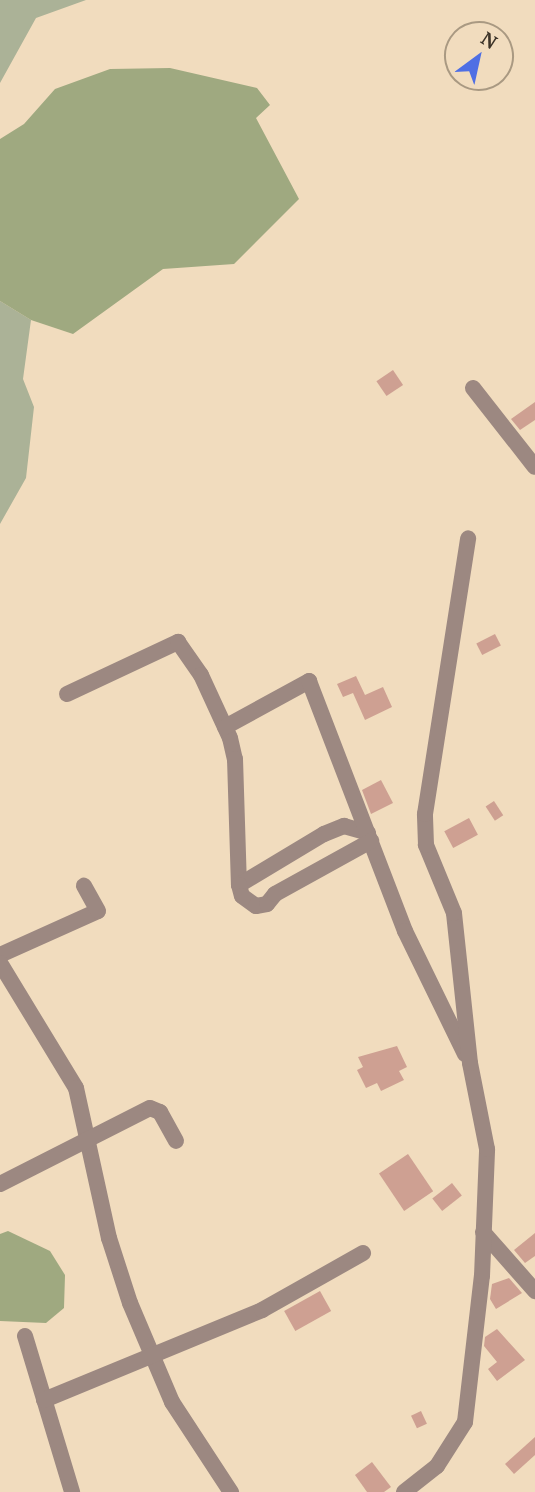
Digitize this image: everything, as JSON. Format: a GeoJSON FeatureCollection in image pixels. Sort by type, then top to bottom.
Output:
{"type":"FeatureCollection","features":[{"type":"Feature","properties":{"kind":"street"},"geometry":{"type":"LineString","coordinates":[[473,388],[535,467]]}},
{"type":"Feature","properties":{"kind":"street"},"geometry":{"type":"LineString","coordinates":[[404,1492],[438,1466],[465,1422],[483,1232],[487,1149],[470,1063],[454,913],[426,845],[425,814],[468,538]]}},
{"type":"Feature","properties":{"kind":"street"},"geometry":{"type":"LineString","coordinates":[[67,694],[178,642],[201,675],[225,727],[235,759],[239,885],[242,896],[256,906],[267,904],[275,894],[370,837]]}},
{"type":"Feature","properties":{"kind":"street"},"geometry":{"type":"LineString","coordinates":[[225,727],[309,681],[411,942],[470,1063]]}},
{"type":"Feature","properties":{"kind":"street"},"geometry":{"type":"LineString","coordinates":[[239,885],[324,834],[344,826],[370,837]]}},
{"type":"Feature","properties":{"kind":"street"},"geometry":{"type":"LineString","coordinates":[[0,955],[98,911],[85,886]]}},
{"type":"Feature","properties":{"kind":"street"},"geometry":{"type":"LineString","coordinates":[[0,964],[69,1072],[109,1238],[151,1355],[172,1402],[231,1492]]}},
{"type":"Feature","properties":{"kind":"street"},"geometry":{"type":"LineString","coordinates":[[0,1184],[156,1108],[176,1140]]}},
{"type":"Feature","properties":{"kind":"street"},"geometry":{"type":"LineString","coordinates":[[483,1232],[535,1291]]}},
{"type":"Feature","properties":{"kind":"street"},"geometry":{"type":"LineString","coordinates":[[44,1400],[262,1310],[363,1253]]}},
{"type":"Feature","properties":{"kind":"street"},"geometry":{"type":"LineString","coordinates":[[25,1336],[72,1492]]}},
{"type":"Feature","properties":{"kind":"green space"},"geometry":{"type":"Polygon","coordinates":[[[0,0],[86,0],[36,18],[0,83],[0,0]]]}},
{"type":"Feature","properties":{"kind":"green space"},"geometry":{"type":"Polygon","coordinates":[[[170,68],[257,88],[270,105],[256,118],[299,199],[234,264],[163,269],[73,334],[31,320],[0,301],[0,139],[24,124],[55,89],[110,69],[170,68]]]}},
{"type":"Feature","properties":{"kind":"green space"},"geometry":{"type":"Polygon","coordinates":[[[0,301],[31,320],[23,379],[34,407],[26,478],[0,524],[0,301]]]}},
{"type":"Feature","properties":{"kind":"green space"},"geometry":{"type":"Polygon","coordinates":[[[8,1231],[50,1251],[65,1275],[64,1308],[46,1323],[0,1321],[0,1234],[8,1231]]]}},
{"type":"Feature","properties":{"kind":"building"},"geometry":{"type":"Polygon","coordinates":[[[393,370],[403,385],[386,396],[376,381],[393,370]]]}},
{"type":"Feature","properties":{"kind":"building"},"geometry":{"type":"Polygon","coordinates":[[[535,402],[535,420],[520,430],[511,419],[535,402]]]}},
{"type":"Feature","properties":{"kind":"building"},"geometry":{"type":"Polygon","coordinates":[[[495,634],[501,646],[482,655],[476,644],[495,634]]]}},
{"type":"Feature","properties":{"kind":"building"},"geometry":{"type":"Polygon","coordinates":[[[356,676],[365,695],[383,687],[392,707],[365,720],[353,693],[343,697],[337,684],[356,676]]]}},
{"type":"Feature","properties":{"kind":"building"},"geometry":{"type":"Polygon","coordinates":[[[381,780],[393,803],[371,814],[362,790],[381,780]]]}},
{"type":"Feature","properties":{"kind":"building"},"geometry":{"type":"Polygon","coordinates":[[[494,801],[503,815],[495,821],[486,806],[494,801]]]}},
{"type":"Feature","properties":{"kind":"building"},"geometry":{"type":"Polygon","coordinates":[[[469,818],[478,835],[453,848],[444,831],[469,818]]]}},
{"type":"Feature","properties":{"kind":"building"},"geometry":{"type":"Polygon","coordinates":[[[397,1046],[407,1067],[399,1071],[404,1080],[381,1091],[377,1083],[366,1088],[357,1070],[363,1067],[358,1057],[397,1046]]]}},
{"type":"Feature","properties":{"kind":"building"},"geometry":{"type":"Polygon","coordinates":[[[408,1154],[433,1191],[404,1211],[379,1174],[408,1154]]]}},
{"type":"Feature","properties":{"kind":"building"},"geometry":{"type":"Polygon","coordinates":[[[452,1183],[462,1196],[442,1211],[432,1198],[452,1183]]]}},
{"type":"Feature","properties":{"kind":"building"},"geometry":{"type":"Polygon","coordinates":[[[535,1233],[535,1256],[525,1263],[514,1250],[535,1233]]]}},
{"type":"Feature","properties":{"kind":"building"},"geometry":{"type":"Polygon","coordinates":[[[509,1278],[522,1293],[496,1309],[490,1299],[492,1284],[509,1278]]]}},
{"type":"Feature","properties":{"kind":"building"},"geometry":{"type":"Polygon","coordinates":[[[320,1291],[331,1311],[295,1331],[284,1311],[320,1291]]]}},
{"type":"Feature","properties":{"kind":"building"},"geometry":{"type":"Polygon","coordinates":[[[497,1329],[525,1360],[497,1381],[488,1369],[497,1362],[484,1346],[485,1337],[497,1329]]]}},
{"type":"Feature","properties":{"kind":"building"},"geometry":{"type":"Polygon","coordinates":[[[421,1411],[427,1424],[417,1428],[411,1416],[421,1411]]]}},
{"type":"Feature","properties":{"kind":"building"},"geometry":{"type":"Polygon","coordinates":[[[535,1437],[535,1455],[514,1474],[505,1464],[535,1437]]]}},
{"type":"Feature","properties":{"kind":"building"},"geometry":{"type":"Polygon","coordinates":[[[372,1462],[391,1487],[384,1492],[367,1492],[355,1475],[372,1462]]]}}]}
